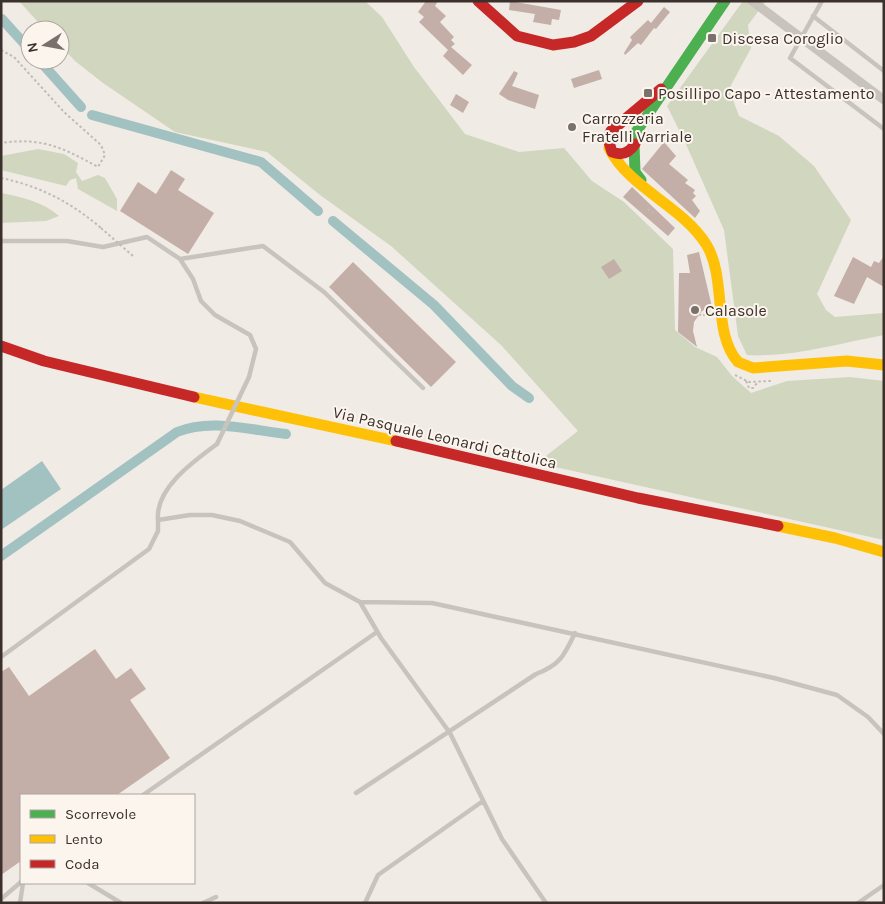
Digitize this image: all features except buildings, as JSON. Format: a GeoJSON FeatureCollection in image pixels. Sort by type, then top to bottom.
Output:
{"type":"FeatureCollection","features":[{"type":"Feature","properties":{"kind":"street"},"geometry":{"type":"LineString","coordinates":[[478,1],[517,36],[552,45],[574,42],[591,36],[608,26],[627,5],[638,1]]}},
{"type":"Feature","properties":{"kind":"street"},"geometry":{"type":"LineString","coordinates":[[609,148],[616,154],[626,154],[670,82],[725,1]]}},
{"type":"Feature","properties":{"kind":"street"},"geometry":{"type":"LineString","coordinates":[[752,1],[884,100]]}},
{"type":"Feature","properties":{"kind":"street"},"geometry":{"type":"LineString","coordinates":[[670,82],[615,129],[608,139],[609,148],[616,162],[625,171],[688,223],[704,240],[711,253],[728,338],[737,361],[753,368],[847,361],[884,365]]}},
{"type":"Feature","properties":{"kind":"street"},"geometry":{"type":"LineString","coordinates":[[615,129],[628,129],[634,140],[634,172],[646,187]]}},
{"type":"Feature","properties":{"kind":"street","name":"Via Pasquale Leonardi Cattolica"},"geometry":{"type":"LineString","coordinates":[[1,346],[44,361],[121,381],[491,462],[638,498],[835,538],[884,552]]}},
{"type":"Feature","properties":{"kind":"lane"},"geometry":{"type":"LineString","coordinates":[[822,1],[790,58],[884,129]]}},
{"type":"Feature","properties":{"kind":"lane"},"geometry":{"type":"LineString","coordinates":[[813,16],[884,71]]}},
{"type":"Feature","properties":{"kind":"lane"},"geometry":{"type":"LineString","coordinates":[[1,241],[67,241],[103,247],[147,237],[180,259],[193,279],[201,302],[215,314],[250,335],[256,349],[249,378],[217,444],[197,458],[170,485],[157,511],[158,531],[149,549],[1,656]]}},
{"type":"Feature","properties":{"kind":"lane"},"geometry":{"type":"LineString","coordinates":[[180,259],[263,246],[324,292],[423,388]]}},
{"type":"Feature","properties":{"kind":"lane"},"geometry":{"type":"LineString","coordinates":[[158,520],[190,514],[212,515],[240,521],[290,542],[325,583],[360,602],[432,603],[774,678],[837,695],[868,717],[884,734]]}},
{"type":"Feature","properties":{"kind":"lane"},"geometry":{"type":"LineString","coordinates":[[360,602],[378,632],[450,732],[502,839],[546,903]]}},
{"type":"Feature","properties":{"kind":"lane"},"geometry":{"type":"LineString","coordinates":[[144,794],[378,632]]}},
{"type":"Feature","properties":{"kind":"lane"},"geometry":{"type":"LineString","coordinates":[[356,793],[536,674],[555,666],[565,654],[575,633]]}},
{"type":"Feature","properties":{"kind":"lane"},"geometry":{"type":"LineString","coordinates":[[366,903],[378,875],[483,801]]}},
{"type":"Feature","properties":{"kind":"lane"},"geometry":{"type":"LineString","coordinates":[[1,899],[20,884]]}},
{"type":"Feature","properties":{"kind":"lane"},"geometry":{"type":"LineString","coordinates":[[20,903],[22,884]]}},
{"type":"Feature","properties":{"kind":"lane"},"geometry":{"type":"LineString","coordinates":[[90,884],[120,903]]}},
{"type":"Feature","properties":{"kind":"lane"},"geometry":{"type":"LineString","coordinates":[[858,903],[884,885]]}},
{"type":"Feature","properties":{"kind":"lane"},"geometry":{"type":"LineString","coordinates":[[202,903],[216,897]]}},
{"type":"Feature","properties":{"kind":"path"},"geometry":{"type":"LineString","coordinates":[[1,50],[14,57],[64,112],[101,145],[105,155],[98,167],[58,146],[20,140],[1,143]]}},
{"type":"Feature","properties":{"kind":"path"},"geometry":{"type":"LineString","coordinates":[[1,178],[56,196],[79,209],[133,256]]}},
{"type":"Feature","properties":{"kind":"path"},"geometry":{"type":"LineString","coordinates":[[648,209],[653,213]]}},
{"type":"Feature","properties":{"kind":"path"},"geometry":{"type":"LineString","coordinates":[[699,314],[702,316],[715,309]]}},
{"type":"Feature","properties":{"kind":"path"},"geometry":{"type":"LineString","coordinates":[[735,376],[758,382],[770,381]]}},
{"type":"Feature","properties":{"kind":"path"},"geometry":{"type":"LineString","coordinates":[[746,380],[749,388],[757,387],[758,382]]}},
{"type":"Feature","properties":{"kind":"green space"},"geometry":{"type":"Polygon","coordinates":[[[19,1],[365,1],[382,17],[414,67],[465,134],[519,152],[564,148],[592,181],[624,202],[673,249],[675,330],[695,347],[717,357],[732,376],[751,393],[787,381],[850,377],[884,381],[884,540],[537,463],[578,431],[501,345],[391,246],[320,195],[267,152],[175,132],[103,83],[75,61],[70,56],[70,20],[36,20],[19,1]]]}},
{"type":"Feature","properties":{"kind":"green space"},"geometry":{"type":"Polygon","coordinates":[[[743,1],[766,1],[748,25],[751,48],[729,89],[739,116],[779,136],[814,166],[851,220],[817,294],[826,310],[835,317],[884,313],[884,335],[798,352],[764,355],[747,355],[738,336],[724,230],[667,106],[743,1]]]}},
{"type":"Feature","properties":{"kind":"green space"},"geometry":{"type":"Polygon","coordinates":[[[38,149],[64,154],[78,163],[76,172],[82,181],[98,175],[105,178],[117,199],[117,211],[78,189],[76,178],[70,180],[66,186],[1,170],[1,156],[38,149]]]}},
{"type":"Feature","properties":{"kind":"green space"},"geometry":{"type":"Polygon","coordinates":[[[1,193],[24,198],[46,207],[59,216],[46,221],[1,223],[1,193]]]}},
{"type":"Feature","properties":{"kind":"water"},"geometry":{"type":"Polygon","coordinates":[[[42,461],[61,489],[1,530],[1,490],[42,461]]]}},
{"type":"Feature","properties":{"kind":"waterway"},"geometry":{"type":"LineString","coordinates":[[2,19],[20,39]]}},
{"type":"Feature","properties":{"kind":"waterway"},"geometry":{"type":"LineString","coordinates":[[48,70],[81,107]]}},
{"type":"Feature","properties":{"kind":"waterway"},"geometry":{"type":"LineString","coordinates":[[92,115],[261,162],[318,211]]}},
{"type":"Feature","properties":{"kind":"waterway"},"geometry":{"type":"LineString","coordinates":[[333,221],[434,305],[512,386],[529,398]]}},
{"type":"Feature","properties":{"kind":"waterway"},"geometry":{"type":"LineString","coordinates":[[1,556],[177,432],[190,428],[217,425],[286,434]]}},
{"type":"Feature","properties":{"kind":"traffic: fast"},"geometry":{"type":"LineString","coordinates":[[634,135],[725,1]]}},
{"type":"Feature","properties":{"kind":"traffic: fast"},"geometry":{"type":"LineString","coordinates":[[634,145],[635,172],[641,180]]}},
{"type":"Feature","properties":{"kind":"traffic: slow"},"geometry":{"type":"LineString","coordinates":[[609,148],[630,175],[683,218],[696,230],[706,244],[716,272],[725,336],[730,350],[738,362],[753,368],[847,361],[884,365]]}},
{"type":"Feature","properties":{"kind":"traffic: slow"},"geometry":{"type":"LineString","coordinates":[[194,397],[396,441]]}},
{"type":"Feature","properties":{"kind":"traffic: slow"},"geometry":{"type":"LineString","coordinates":[[778,526],[835,538],[884,552]]}},
{"type":"Feature","properties":{"kind":"traffic: jam"},"geometry":{"type":"LineString","coordinates":[[478,1],[517,36],[553,45],[574,42],[591,36],[638,1]]}},
{"type":"Feature","properties":{"kind":"traffic: jam"},"geometry":{"type":"LineString","coordinates":[[635,144],[630,150],[619,154],[612,152],[608,139],[611,131],[661,89]]}},
{"type":"Feature","properties":{"kind":"traffic: jam"},"geometry":{"type":"LineString","coordinates":[[1,346],[44,361],[194,397]]}},
{"type":"Feature","properties":{"kind":"traffic: jam"},"geometry":{"type":"LineString","coordinates":[[396,441],[638,498],[778,526]]}},
{"type":"Feature","properties":{"kind":"place","name":"Discesa Coroglio"},"geometry":{"type":"Point","coordinates":[712,38]}},
{"type":"Feature","properties":{"kind":"place","name":"Posillipo Capo - Attestamento"},"geometry":{"type":"Point","coordinates":[648,93]}},
{"type":"Feature","properties":{"kind":"place","name":"Carrozzeria Fratelli Varriale"},"geometry":{"type":"Point","coordinates":[572,127]}},
{"type":"Feature","properties":{"kind":"place","name":"Calasole"},"geometry":{"type":"Point","coordinates":[695,310]}}]}
